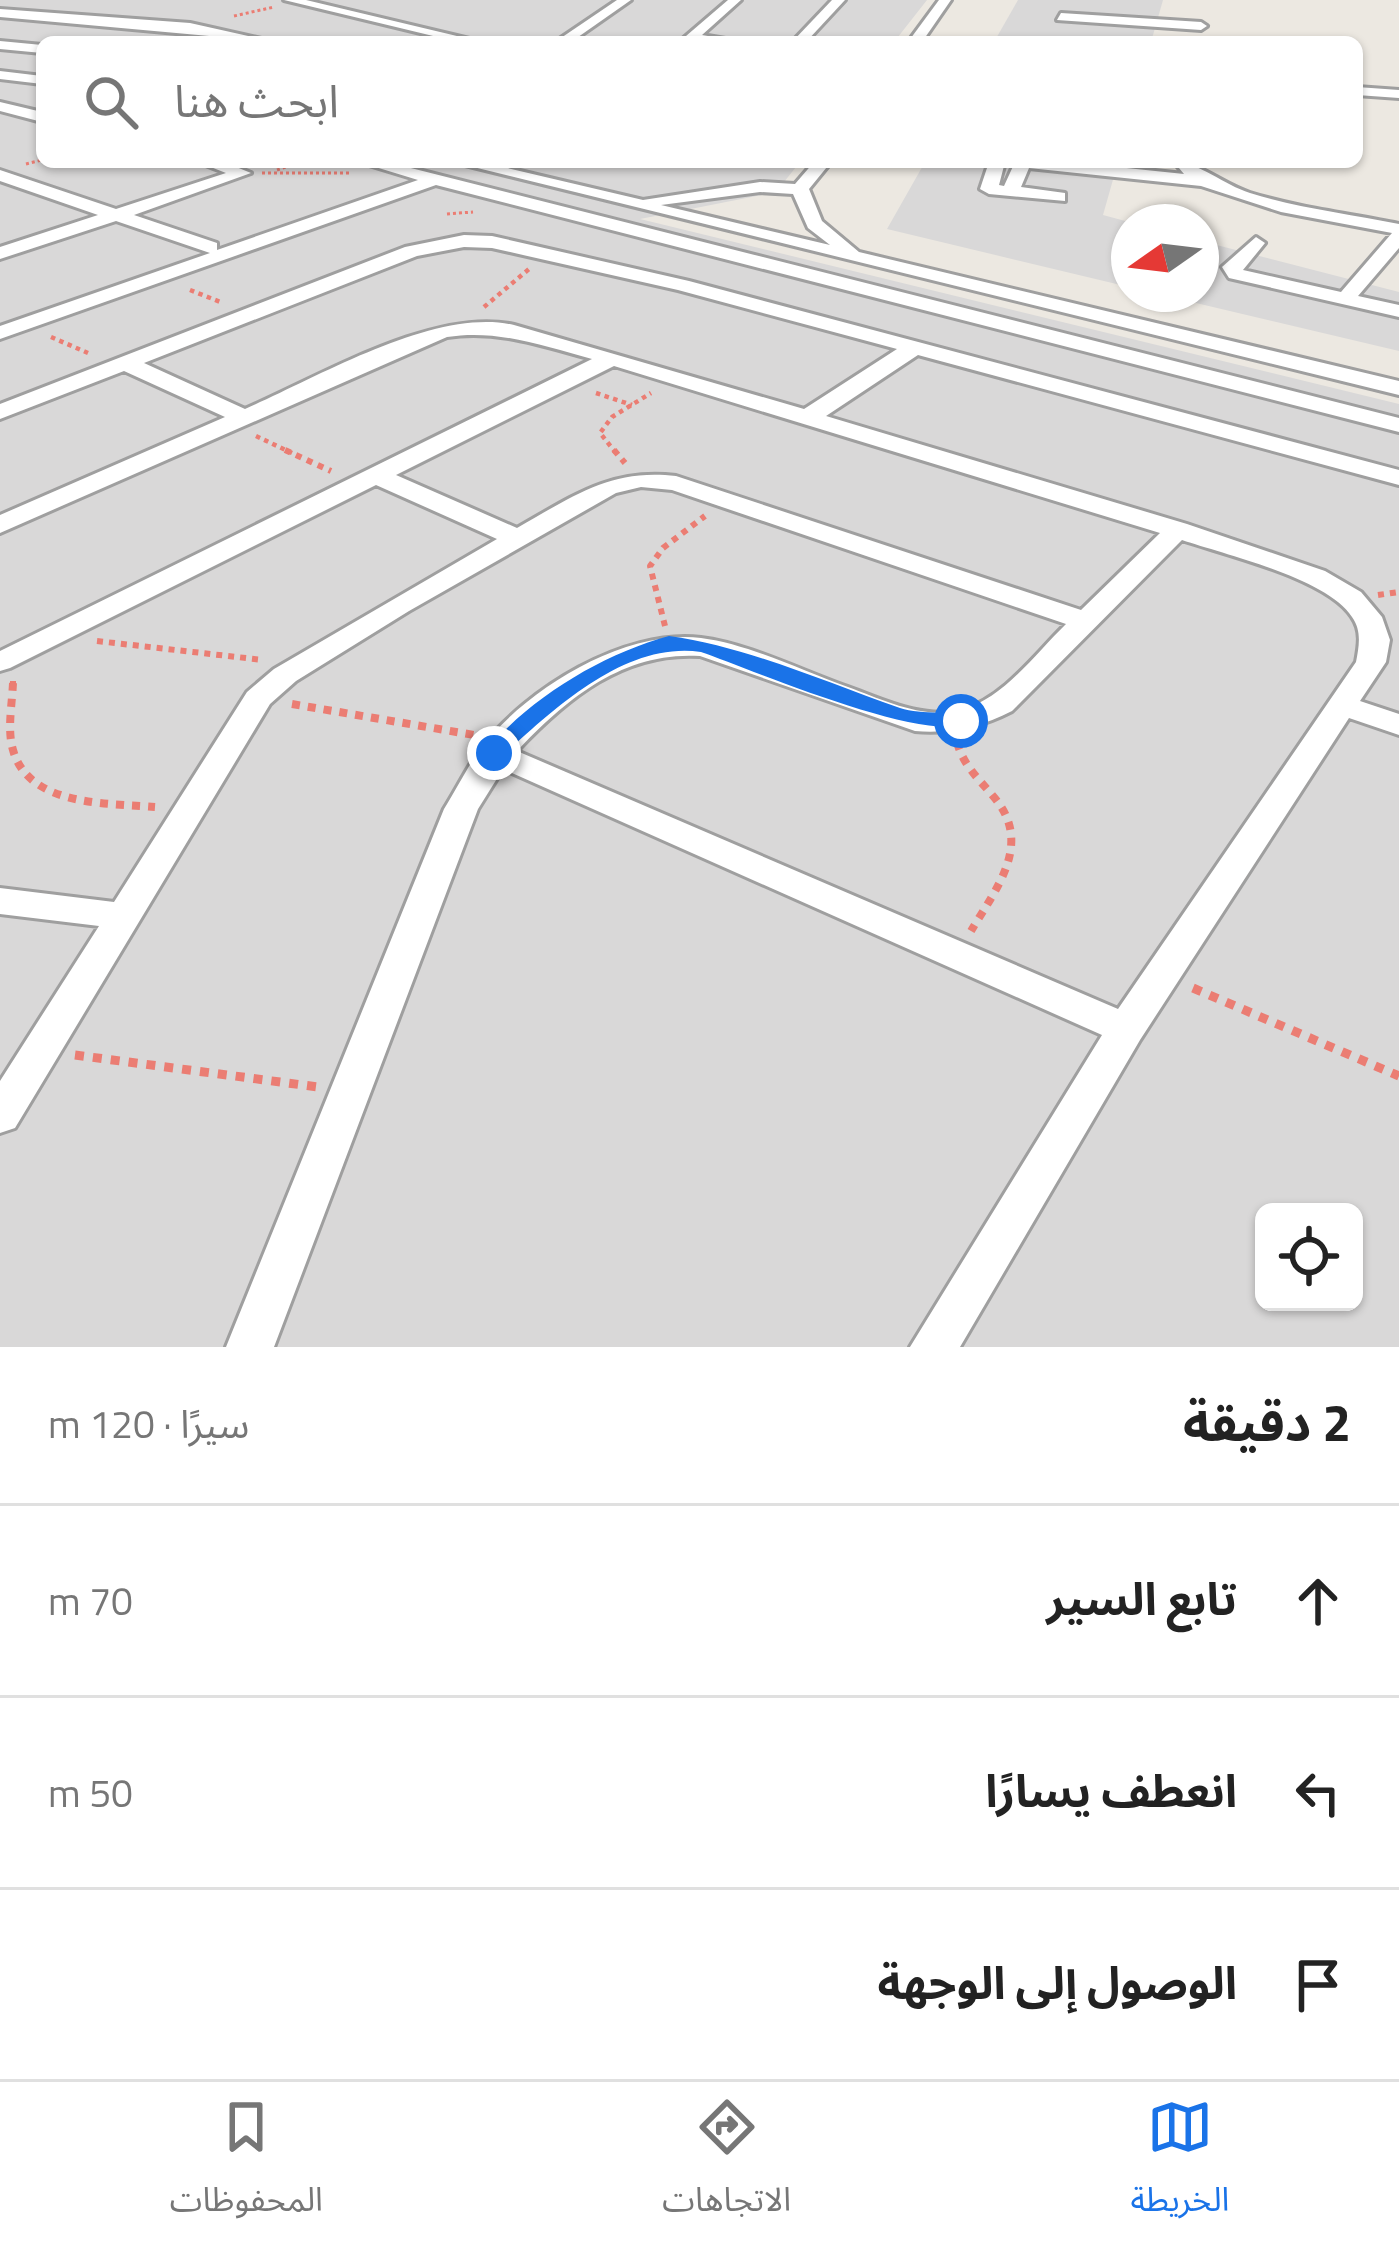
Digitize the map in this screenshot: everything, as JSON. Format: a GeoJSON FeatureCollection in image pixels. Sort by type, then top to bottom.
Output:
{"type":"FeatureCollection","features":[{"type":"Feature","properties":{"kind":"street"},"geometry":{"type":"LineString","coordinates":[[57,0],[65,18]]}},
{"type":"Feature","properties":{"kind":"street"},"geometry":{"type":"LineString","coordinates":[[571,36],[625,0]]}},
{"type":"Feature","properties":{"kind":"street"},"geometry":{"type":"LineString","coordinates":[[693,36],[736,0]]}},
{"type":"Feature","properties":{"kind":"street"},"geometry":{"type":"LineString","coordinates":[[805,36],[838,0]]}},
{"type":"Feature","properties":{"kind":"street"},"geometry":{"type":"LineString","coordinates":[[919,36],[945,0]]}},
{"type":"Feature","properties":{"kind":"street"},"geometry":{"type":"LineString","coordinates":[[1072,36],[1085,0]]}},
{"type":"Feature","properties":{"kind":"street"},"geometry":{"type":"LineString","coordinates":[[292,1],[445,36]]}},
{"type":"Feature","properties":{"kind":"street"},"geometry":{"type":"LineString","coordinates":[[1053,35],[1067,1]]}},
{"type":"Feature","properties":{"kind":"street"},"geometry":{"type":"LineString","coordinates":[[338,13],[377,6]]}},
{"type":"Feature","properties":{"kind":"street"},"geometry":{"type":"LineString","coordinates":[[0,13],[190,27],[237,36]]}},
{"type":"Feature","properties":{"kind":"street"},"geometry":{"type":"LineString","coordinates":[[179,14],[190,27]]}},
{"type":"Feature","properties":{"kind":"street"},"geometry":{"type":"LineString","coordinates":[[1061,17],[1202,19],[1200,36]]}},
{"type":"Feature","properties":{"kind":"street"},"geometry":{"type":"LineString","coordinates":[[387,36],[409,29]]}},
{"type":"Feature","properties":{"kind":"street"},"geometry":{"type":"LineString","coordinates":[[0,45],[36,48]]}},
{"type":"Feature","properties":{"kind":"street"},"geometry":{"type":"LineString","coordinates":[[0,62],[36,65]]}},
{"type":"Feature","properties":{"kind":"street"},"geometry":{"type":"LineString","coordinates":[[0,75],[36,79]]}},
{"type":"Feature","properties":{"kind":"street"},"geometry":{"type":"LineString","coordinates":[[1363,91],[1399,94]]}},
{"type":"Feature","properties":{"kind":"street"},"geometry":{"type":"LineString","coordinates":[[0,106],[36,115]]}},
{"type":"Feature","properties":{"kind":"street"},"geometry":{"type":"LineString","coordinates":[[0,253],[241,176],[227,168]]}},
{"type":"Feature","properties":{"kind":"street"},"geometry":{"type":"LineString","coordinates":[[391,168],[1399,425]]}},
{"type":"Feature","properties":{"kind":"street"},"geometry":{"type":"LineString","coordinates":[[485,168],[1005,297],[1399,388]]}},
{"type":"Feature","properties":{"kind":"street"},"geometry":{"type":"LineString","coordinates":[[800,189],[818,168]]}},
{"type":"Feature","properties":{"kind":"street"},"geometry":{"type":"LineString","coordinates":[[995,168],[987,188],[1059,197]]}},
{"type":"Feature","properties":{"kind":"street"},"geometry":{"type":"LineString","coordinates":[[1010,192],[1020,168]]}},
{"type":"Feature","properties":{"kind":"street"},"geometry":{"type":"LineString","coordinates":[[1079,168],[1199,181],[1235,195],[1399,232],[1350,293]]}},
{"type":"Feature","properties":{"kind":"street"},"geometry":{"type":"LineString","coordinates":[[1187,168],[1199,181]]}},
{"type":"Feature","properties":{"kind":"street"},"geometry":{"type":"LineString","coordinates":[[0,175],[210,247]]}},
{"type":"Feature","properties":{"kind":"street"},"geometry":{"type":"LineString","coordinates":[[0,333],[210,247],[395,183],[432,179]]}},
{"type":"Feature","properties":{"kind":"street"},"geometry":{"type":"LineString","coordinates":[[0,320],[159,277],[432,179]]}},
{"type":"Feature","properties":{"kind":"street"},"geometry":{"type":"LineString","coordinates":[[0,194],[29,185]]}},
{"type":"Feature","properties":{"kind":"street"},"geometry":{"type":"LineString","coordinates":[[615,201],[675,200],[760,187],[800,189]]}},
{"type":"Feature","properties":{"kind":"street"},"geometry":{"type":"LineString","coordinates":[[800,189],[814,224],[868,262]]}},
{"type":"Feature","properties":{"kind":"street"},"geometry":{"type":"LineString","coordinates":[[0,412],[393,258],[449,243],[492,242],[550,251],[1399,478]]}},
{"type":"Feature","properties":{"kind":"street"},"geometry":{"type":"LineString","coordinates":[[1256,243],[1234,271],[1247,278],[1399,297]]}},
{"type":"Feature","properties":{"kind":"street"},"geometry":{"type":"LineString","coordinates":[[1350,293],[1399,311]]}},
{"type":"Feature","properties":{"kind":"street"},"geometry":{"type":"LineString","coordinates":[[973,317],[1005,310],[1005,297]]}},
{"type":"Feature","properties":{"kind":"street"},"geometry":{"type":"LineString","coordinates":[[0,526],[234,419],[458,328],[507,329],[1178,530],[1315,577],[1351,598],[1368,617],[1375,640],[1371,662],[1126,1029],[934,1347]]}},
{"type":"Feature","properties":{"kind":"street"},"geometry":{"type":"LineString","coordinates":[[808,417],[914,348]]}},
{"type":"Feature","properties":{"kind":"street"},"geometry":{"type":"LineString","coordinates":[[7,658],[612,358]]}},
{"type":"Feature","properties":{"kind":"street"},"geometry":{"type":"LineString","coordinates":[[123,366],[234,419]]}},
{"type":"Feature","properties":{"kind":"street"},"geometry":{"type":"LineString","coordinates":[[365,479],[515,537]]}},
{"type":"Feature","properties":{"kind":"street"},"geometry":{"type":"LineString","coordinates":[[0,1116],[258,699],[303,664],[515,537],[607,488],[640,479],[676,483],[1084,620]]}},
{"type":"Feature","properties":{"kind":"street"},"geometry":{"type":"LineString","coordinates":[[250,1347],[346,1090],[461,809],[501,746],[622,657],[669,641],[704,646],[915,721],[961,721],[1001,704],[1178,530]]}},
{"type":"Feature","properties":{"kind":"street"},"geometry":{"type":"LineString","coordinates":[[1341,705],[1399,725]]}},
{"type":"Feature","properties":{"kind":"street"},"geometry":{"type":"LineString","coordinates":[[501,746],[1126,1029]]}},
{"type":"Feature","properties":{"kind":"street"},"geometry":{"type":"LineString","coordinates":[[0,901],[125,916]]}},
{"type":"Feature","properties":{"kind":"path"},"geometry":{"type":"LineString","coordinates":[[190,27],[292,1]]}},
{"type":"Feature","properties":{"kind":"path"},"geometry":{"type":"LineString","coordinates":[[268,172],[281,168]]}},
{"type":"Feature","properties":{"kind":"path"},"geometry":{"type":"LineString","coordinates":[[241,176],[338,172],[395,183]]}},
{"type":"Feature","properties":{"kind":"path"},"geometry":{"type":"LineString","coordinates":[[432,179],[449,243]]}},
{"type":"Feature","properties":{"kind":"path"},"geometry":{"type":"LineString","coordinates":[[458,328],[550,251]]}},
{"type":"Feature","properties":{"kind":"path"},"geometry":{"type":"LineString","coordinates":[[159,277],[251,315]]}},
{"type":"Feature","properties":{"kind":"path"},"geometry":{"type":"LineString","coordinates":[[24,325],[123,366]]}},
{"type":"Feature","properties":{"kind":"path"},"geometry":{"type":"LineString","coordinates":[[640,479],[600,433],[612,417],[678,377]]}},
{"type":"Feature","properties":{"kind":"path"},"geometry":{"type":"LineString","coordinates":[[234,419],[365,479]]}},
{"type":"Feature","properties":{"kind":"path"},"geometry":{"type":"LineString","coordinates":[[669,641],[650,566],[663,548],[726,500]]}},
{"type":"Feature","properties":{"kind":"path"},"geometry":{"type":"LineString","coordinates":[[52,636],[303,664]]}},
{"type":"Feature","properties":{"kind":"path"},"geometry":{"type":"LineString","coordinates":[[7,658],[12,750],[21,769],[64,796],[189,811]]}},
{"type":"Feature","properties":{"kind":"path"},"geometry":{"type":"LineString","coordinates":[[258,699],[501,746]]}},
{"type":"Feature","properties":{"kind":"path"},"geometry":{"type":"LineString","coordinates":[[957,955],[1016,847],[1010,814],[979,783],[956,747],[961,721]]}},
{"type":"Feature","properties":{"kind":"path"},"geometry":{"type":"LineString","coordinates":[[1162,975],[1399,1076]]}},
{"type":"Feature","properties":{"kind":"path"},"geometry":{"type":"LineString","coordinates":[[40,1050],[346,1090]]}},
{"type":"Feature","properties":{"kind":"shaded area"},"geometry":{"type":"Polygon","coordinates":[[[0,0],[927,0],[899,36],[36,36],[36,168],[795,168],[776,192],[640,219],[1399,404],[1399,1347],[0,1347],[0,0]]]}},
{"type":"Feature","properties":{"kind":"shaded area"},"geometry":{"type":"Polygon","coordinates":[[[1018,0],[1163,0],[1153,36],[997,36],[1018,0]]]}},
{"type":"Feature","properties":{"kind":"shaded area"},"geometry":{"type":"Polygon","coordinates":[[[922,168],[1116,168],[1103,215],[1111,217],[1111,283],[887,229],[922,168]]]}},
{"type":"Feature","properties":{"kind":"shaded area"},"geometry":{"type":"Polygon","coordinates":[[[1219,246],[1399,292],[1399,351],[1219,308],[1219,246]]]}},
{"type":"Feature","properties":{"kind":"route"},"geometry":{"type":"LineString","coordinates":[[494,753],[520,727],[588,678],[646,646],[669,641],[704,646],[915,721],[961,721]]}}]}
